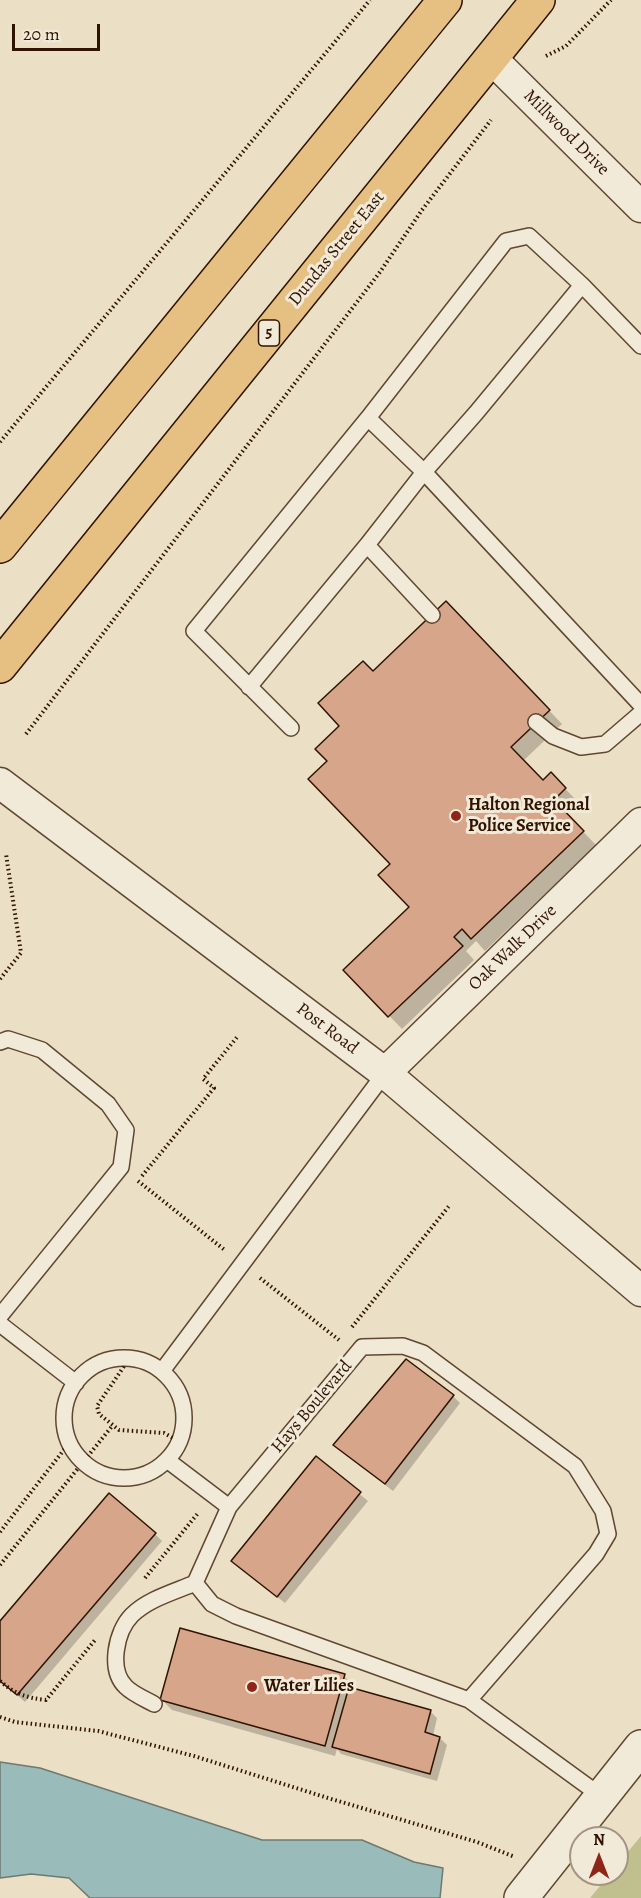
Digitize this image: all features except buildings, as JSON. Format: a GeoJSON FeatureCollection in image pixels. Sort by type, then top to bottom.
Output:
{"type":"FeatureCollection","features":[{"type":"Feature","properties":{"kind":"main road"},"geometry":{"type":"LineString","coordinates":[[0,546],[445,0]]}},
{"type":"Feature","properties":{"kind":"main road","name":"Dundas Street East"},"geometry":{"type":"LineString","coordinates":[[0,666],[538,0]]}},
{"type":"Feature","properties":{"kind":"street","name":"Millwood Drive"},"geometry":{"type":"LineString","coordinates":[[491,57],[641,207]]}},
{"type":"Feature","properties":{"kind":"street","name":"Post Road"},"geometry":{"type":"LineString","coordinates":[[0,783],[385,1073],[641,1291]]}},
{"type":"Feature","properties":{"kind":"street","name":"Oak Walk Drive"},"geometry":{"type":"LineString","coordinates":[[385,1073],[641,822]]}},
{"type":"Feature","properties":{"kind":"street"},"geometry":{"type":"LineString","coordinates":[[521,1898],[641,1747]]}},
{"type":"Feature","properties":{"kind":"lane"},"geometry":{"type":"LineString","coordinates":[[291,728],[194,631],[369,418],[506,241],[529,236],[582,285],[641,346]]}},
{"type":"Feature","properties":{"kind":"lane"},"geometry":{"type":"LineString","coordinates":[[249,687],[367,545],[424,472],[582,285]]}},
{"type":"Feature","properties":{"kind":"lane"},"geometry":{"type":"LineString","coordinates":[[369,418],[424,472],[641,705]]}},
{"type":"Feature","properties":{"kind":"lane"},"geometry":{"type":"LineString","coordinates":[[367,545],[432,615]]}},
{"type":"Feature","properties":{"kind":"lane"},"geometry":{"type":"LineString","coordinates":[[536,722],[553,736],[581,747],[605,744],[641,713]]}},
{"type":"Feature","properties":{"kind":"lane"},"geometry":{"type":"LineString","coordinates":[[0,1042],[8,1039],[42,1050],[108,1104],[126,1130],[121,1167],[0,1316]]}},
{"type":"Feature","properties":{"kind":"lane"},"geometry":{"type":"LineString","coordinates":[[162,1371],[385,1073]]}},
{"type":"Feature","properties":{"kind":"lane"},"geometry":{"type":"LineString","coordinates":[[0,1324],[76,1383]]}},
{"type":"Feature","properties":{"kind":"lane","name":"Hays Boulevard"},"geometry":{"type":"LineString","coordinates":[[195,1583],[230,1507],[362,1347],[403,1346],[423,1353],[574,1466],[603,1511],[608,1534],[596,1554],[469,1700]]}},
{"type":"Feature","properties":{"kind":"lane"},"geometry":{"type":"LineString","coordinates":[[114,1359],[129,1359],[152,1365],[162,1371],[173,1383],[184,1411],[184,1426],[175,1451],[155,1469],[126,1478],[96,1471],[84,1462],[70,1442],[65,1427],[68,1396],[76,1383],[99,1364],[114,1359]]}},
{"type":"Feature","properties":{"kind":"lane"},"geometry":{"type":"LineString","coordinates":[[167,1460],[230,1507]]}},
{"type":"Feature","properties":{"kind":"lane"},"geometry":{"type":"LineString","coordinates":[[154,1704],[125,1687],[117,1669],[115,1649],[121,1631],[132,1615],[148,1604],[195,1583],[212,1604],[236,1616],[469,1700],[601,1796]]}},
{"type":"Feature","properties":{"kind":"path"},"geometry":{"type":"LineString","coordinates":[[0,442],[370,0]]}},
{"type":"Feature","properties":{"kind":"path"},"geometry":{"type":"LineString","coordinates":[[546,56],[566,46],[611,0]]}},
{"type":"Feature","properties":{"kind":"path"},"geometry":{"type":"LineString","coordinates":[[26,734],[380,272],[422,210],[491,120]]}},
{"type":"Feature","properties":{"kind":"path"},"geometry":{"type":"LineString","coordinates":[[0,979],[21,953],[6,854]]}},
{"type":"Feature","properties":{"kind":"path"},"geometry":{"type":"LineString","coordinates":[[138,1181],[214,1088],[203,1079],[238,1036]]}},
{"type":"Feature","properties":{"kind":"path"},"geometry":{"type":"LineString","coordinates":[[121,1167],[227,1251]]}},
{"type":"Feature","properties":{"kind":"path"},"geometry":{"type":"LineString","coordinates":[[253,1272],[341,1341]]}},
{"type":"Feature","properties":{"kind":"path"},"geometry":{"type":"LineString","coordinates":[[129,1359],[96,1406],[99,1414],[119,1430],[164,1433],[180,1441]]}},
{"type":"Feature","properties":{"kind":"path"},"geometry":{"type":"LineString","coordinates":[[0,1565],[113,1425]]}},
{"type":"Feature","properties":{"kind":"path"},"geometry":{"type":"LineString","coordinates":[[0,1532],[70,1442]]}},
{"type":"Feature","properties":{"kind":"path"},"geometry":{"type":"LineString","coordinates":[[0,1717],[15,1722],[98,1731],[194,1756],[477,1842],[507,1853],[542,1872]]}},
{"type":"Feature","properties":{"kind":"green space"},"geometry":{"type":"Polygon","coordinates":[[[641,1836],[641,1898],[590,1898],[600,1886],[629,1886],[629,1850],[641,1836]]]}},
{"type":"Feature","properties":{"kind":"water"},"geometry":{"type":"Polygon","coordinates":[[[0,1762],[40,1768],[262,1840],[362,1840],[414,1862],[443,1868],[440,1898],[90,1898],[69,1878],[31,1874],[0,1878],[0,1762]]]}},
{"type":"Feature","properties":{"kind":"place","name":"Halton Regional Police Service"},"geometry":{"type":"Point","coordinates":[456,816]}},
{"type":"Feature","properties":{"kind":"place","name":"Water Lilies"},"geometry":{"type":"Point","coordinates":[252,1687]}}]}
